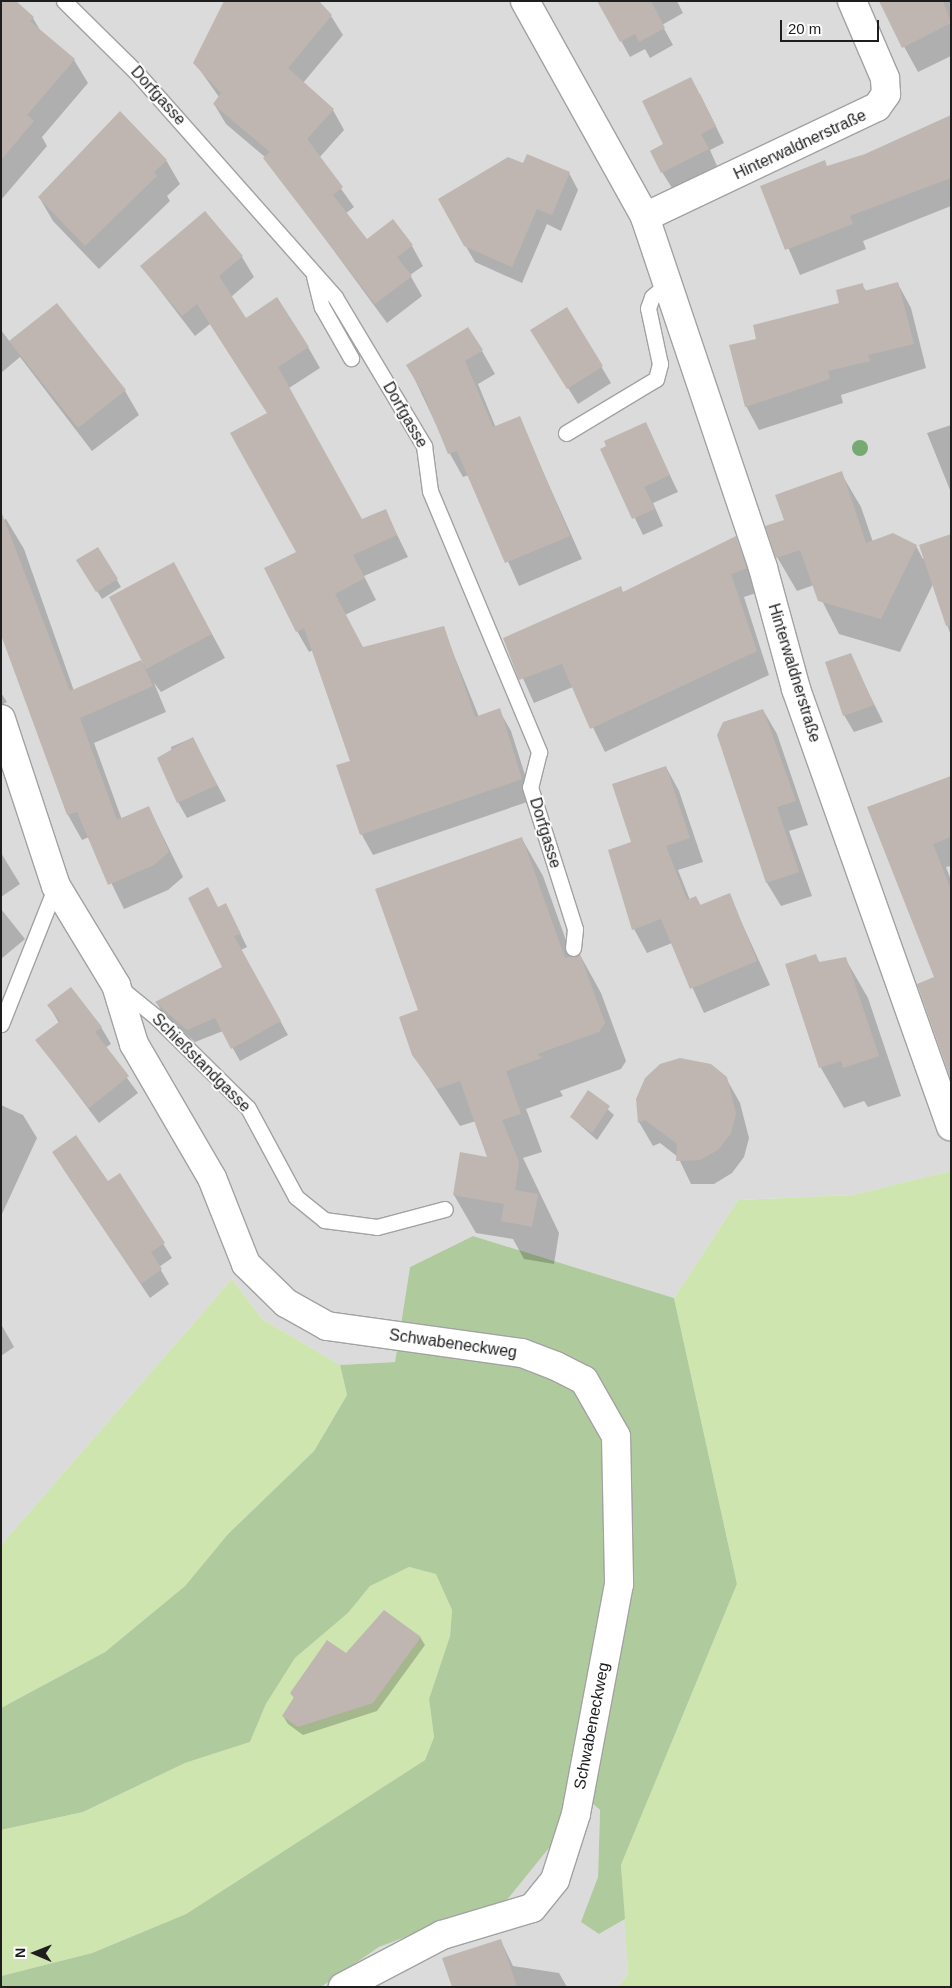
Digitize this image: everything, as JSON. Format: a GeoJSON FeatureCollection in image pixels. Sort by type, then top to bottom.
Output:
{"type":"FeatureCollection","features":[{"type":"Feature","properties":{"kind":"street","name":"Hinterwaldnerstraße"},"geometry":{"type":"LineString","coordinates":[[524,1],[645,217],[762,568],[796,689],[951,1126]]}},
{"type":"Feature","properties":{"kind":"street","name":"Hinterwaldnerstraße"},"geometry":{"type":"LineString","coordinates":[[645,217],[877,107],[886,94],[885,78],[852,1]]}},
{"type":"Feature","properties":{"kind":"street"},"geometry":{"type":"LineString","coordinates":[[1,719],[56,886]]}},
{"type":"Feature","properties":{"kind":"street","name":"Schwabeneckweg"},"geometry":{"type":"LineString","coordinates":[[56,886],[116,985],[134,1044],[212,1178],[246,1264],[286,1304],[327,1326],[522,1353],[556,1366],[584,1380],[616,1436],[619,1584],[576,1814],[555,1880],[532,1908],[442,1935],[343,1987]]}},
{"type":"Feature","properties":{"kind":"lane","name":"Dorfgasse"},"geometry":{"type":"LineString","coordinates":[[64,1],[136,72],[313,272],[352,323],[427,451],[430,491],[539,752],[530,788],[575,929],[573,948]]}},
{"type":"Feature","properties":{"kind":"lane"},"geometry":{"type":"LineString","coordinates":[[313,272],[322,307],[351,358]]}},
{"type":"Feature","properties":{"kind":"lane"},"geometry":{"type":"LineString","coordinates":[[566,434],[656,379],[660,364],[648,308],[652,297],[667,284]]}},
{"type":"Feature","properties":{"kind":"lane"},"geometry":{"type":"LineString","coordinates":[[1,1024],[56,886]]}},
{"type":"Feature","properties":{"kind":"lane","name":"Schießstandgasse"},"geometry":{"type":"LineString","coordinates":[[116,985],[156,1016],[248,1108],[296,1197],[324,1220],[377,1227],[445,1209]]}},
{"type":"Feature","properties":{"kind":"shaded area"},"geometry":{"type":"Polygon","coordinates":[[[1,1],[951,1],[951,1171],[853,1195],[738,1200],[674,1298],[473,1236],[410,1267],[395,1362],[340,1365],[262,1319],[232,1279],[1,1545],[1,1]]]}},
{"type":"Feature","properties":{"kind":"shaded area"},"geometry":{"type":"Polygon","coordinates":[[[569,1783],[600,1810],[598,1877],[582,1922],[599,1934],[625,1919],[628,1974],[618,1987],[321,1987],[379,1947],[569,1783]]]}},
{"type":"Feature","properties":{"kind":"green space"},"geometry":{"type":"Polygon","coordinates":[[[951,1171],[951,1987],[618,1987],[628,1974],[621,1865],[737,1584],[674,1298],[738,1200],[853,1195],[951,1171]]]}},
{"type":"Feature","properties":{"kind":"green space"},"geometry":{"type":"Polygon","coordinates":[[[473,1236],[674,1298],[737,1584],[621,1865],[625,1919],[599,1934],[581,1922],[598,1877],[600,1810],[569,1783],[553,1843],[502,1906],[454,1918],[379,1947],[321,1987],[1,1987],[1,1976],[92,1953],[186,1914],[425,1760],[434,1737],[429,1699],[450,1636],[452,1610],[436,1574],[409,1567],[370,1586],[348,1613],[295,1658],[266,1704],[250,1742],[185,1763],[83,1812],[1,1830],[1,1708],[105,1652],[185,1586],[228,1534],[314,1451],[347,1395],[340,1365],[395,1362],[410,1267],[473,1236]]]}},
{"type":"Feature","properties":{"kind":"green space"},"geometry":{"type":"Polygon","coordinates":[[[232,1279],[262,1319],[340,1365],[347,1395],[314,1451],[228,1534],[185,1586],[105,1652],[1,1708],[1,1545],[232,1279]]]}},
{"type":"Feature","properties":{"kind":"green space"},"geometry":{"type":"Polygon","coordinates":[[[409,1567],[437,1574],[452,1610],[450,1636],[429,1699],[434,1737],[425,1760],[186,1914],[92,1953],[1,1976],[1,1830],[83,1812],[185,1763],[250,1742],[266,1704],[295,1658],[348,1613],[370,1585],[409,1567]]]}},
{"type":"Feature","properties":{"kind":"building"},"geometry":{"type":"Polygon","coordinates":[[[1,1],[16,1],[34,17],[30,21],[75,59],[27,115],[34,121],[1,160],[1,1]]]}},
{"type":"Feature","properties":{"kind":"building"},"geometry":{"type":"Polygon","coordinates":[[[224,1],[319,1],[332,15],[288,68],[334,109],[307,139],[343,187],[333,195],[367,239],[393,219],[413,245],[397,257],[412,276],[375,304],[263,158],[270,152],[213,104],[221,93],[193,63],[224,1]]]}},
{"type":"Feature","properties":{"kind":"building"},"geometry":{"type":"Polygon","coordinates":[[[597,1],[651,1],[665,28],[639,42],[635,34],[620,42],[597,1]]]}},
{"type":"Feature","properties":{"kind":"building"},"geometry":{"type":"Polygon","coordinates":[[[879,1],[943,1],[951,23],[902,48],[879,1]]]}},
{"type":"Feature","properties":{"kind":"building"},"geometry":{"type":"Polygon","coordinates":[[[691,77],[716,126],[701,134],[709,149],[661,173],[650,151],[663,144],[642,101],[691,77]]]}},
{"type":"Feature","properties":{"kind":"building"},"geometry":{"type":"Polygon","coordinates":[[[120,111],[167,160],[154,172],[157,176],[85,246],[38,197],[120,111]]]}},
{"type":"Feature","properties":{"kind":"building"},"geometry":{"type":"Polygon","coordinates":[[[951,115],[951,178],[850,216],[853,224],[785,250],[760,186],[825,160],[827,166],[865,154],[951,115]]]}},
{"type":"Feature","properties":{"kind":"building"},"geometry":{"type":"Polygon","coordinates":[[[527,154],[570,172],[552,215],[537,209],[512,267],[464,246],[438,199],[508,157],[523,163],[527,154]]]}},
{"type":"Feature","properties":{"kind":"building"},"geometry":{"type":"Polygon","coordinates":[[[205,211],[243,256],[219,276],[246,318],[277,297],[309,347],[278,367],[362,519],[386,509],[397,535],[353,555],[365,578],[335,594],[363,647],[444,626],[475,717],[500,708],[522,779],[360,835],[336,765],[350,761],[304,628],[296,632],[264,568],[296,552],[230,433],[267,413],[197,304],[182,316],[140,266],[205,211]]]}},
{"type":"Feature","properties":{"kind":"building"},"geometry":{"type":"Polygon","coordinates":[[[898,282],[914,344],[868,355],[870,361],[828,371],[830,379],[745,407],[729,345],[756,339],[753,325],[839,303],[836,290],[863,283],[864,291],[898,282]]]}},
{"type":"Feature","properties":{"kind":"building"},"geometry":{"type":"Polygon","coordinates":[[[57,303],[126,390],[78,428],[9,341],[57,303]]]}},
{"type":"Feature","properties":{"kind":"building"},"geometry":{"type":"Polygon","coordinates":[[[567,307],[603,366],[567,389],[530,330],[567,307]]]}},
{"type":"Feature","properties":{"kind":"building"},"geometry":{"type":"Polygon","coordinates":[[[468,327],[483,350],[465,361],[493,427],[520,416],[570,536],[505,563],[457,451],[448,454],[423,393],[406,365],[468,327]]]}},
{"type":"Feature","properties":{"kind":"building"},"geometry":{"type":"Polygon","coordinates":[[[646,422],[670,475],[644,487],[655,509],[632,519],[600,449],[606,446],[604,441],[646,422]]]}},
{"type":"Feature","properties":{"kind":"building"},"geometry":{"type":"Polygon","coordinates":[[[842,471],[866,543],[893,533],[917,545],[881,619],[818,601],[800,550],[776,558],[765,526],[784,520],[775,495],[842,471]]]}},
{"type":"Feature","properties":{"kind":"building"},"geometry":{"type":"Polygon","coordinates":[[[1,511],[70,691],[141,660],[153,686],[80,718],[117,820],[149,806],[169,852],[154,865],[108,885],[77,812],[67,815],[1,635],[1,511]]]}},
{"type":"Feature","properties":{"kind":"building"},"geometry":{"type":"Polygon","coordinates":[[[951,534],[951,625],[946,626],[919,545],[951,534]]]}},
{"type":"Feature","properties":{"kind":"building"},"geometry":{"type":"Polygon","coordinates":[[[736,536],[747,568],[731,574],[757,651],[590,729],[562,664],[519,680],[503,638],[621,586],[623,592],[736,536]]]}},
{"type":"Feature","properties":{"kind":"building"},"geometry":{"type":"Polygon","coordinates":[[[98,547],[118,579],[96,592],[76,560],[98,547]]]}},
{"type":"Feature","properties":{"kind":"building"},"geometry":{"type":"Polygon","coordinates":[[[174,562],[212,634],[146,669],[109,597],[174,562]]]}},
{"type":"Feature","properties":{"kind":"building"},"geometry":{"type":"Polygon","coordinates":[[[851,653],[874,705],[843,716],[825,662],[851,653]]]}},
{"type":"Feature","properties":{"kind":"building"},"geometry":{"type":"Polygon","coordinates":[[[763,709],[796,801],[777,807],[799,872],[766,883],[717,735],[723,722],[763,709]]]}},
{"type":"Feature","properties":{"kind":"building"},"geometry":{"type":"Polygon","coordinates":[[[193,737],[217,785],[177,803],[157,758],[193,737]]]}},
{"type":"Feature","properties":{"kind":"building"},"geometry":{"type":"Polygon","coordinates":[[[666,766],[690,838],[666,846],[687,900],[696,896],[700,905],[730,893],[757,961],[690,989],[661,919],[632,930],[608,850],[631,842],[612,784],[666,766]]]}},
{"type":"Feature","properties":{"kind":"building"},"geometry":{"type":"Polygon","coordinates":[[[951,776],[951,837],[933,844],[951,890],[950,1077],[917,984],[934,977],[867,807],[951,776]]]}},
{"type":"Feature","properties":{"kind":"building"},"geometry":{"type":"Polygon","coordinates":[[[522,837],[565,958],[580,954],[605,1023],[599,1032],[537,1054],[542,1058],[506,1071],[521,1114],[502,1120],[519,1162],[515,1190],[538,1194],[532,1227],[501,1221],[504,1204],[453,1195],[460,1152],[487,1157],[460,1081],[437,1089],[412,1055],[399,1017],[418,1010],[375,889],[522,837]]]}},
{"type":"Feature","properties":{"kind":"building"},"geometry":{"type":"Polygon","coordinates":[[[208,887],[218,907],[226,903],[241,934],[234,936],[281,1021],[231,1049],[215,1018],[187,1030],[155,1002],[222,967],[188,898],[208,887]]]}},
{"type":"Feature","properties":{"kind":"building"},"geometry":{"type":"Polygon","coordinates":[[[816,954],[819,962],[846,957],[879,1056],[843,1068],[841,1061],[819,1068],[785,964],[816,954]]]}},
{"type":"Feature","properties":{"kind":"building"},"geometry":{"type":"Polygon","coordinates":[[[71,987],[102,1027],[95,1032],[129,1076],[89,1108],[35,1040],[60,1021],[47,1005],[71,987]]]}},
{"type":"Feature","properties":{"kind":"building"},"geometry":{"type":"Polygon","coordinates":[[[680,1058],[711,1064],[727,1077],[736,1114],[731,1133],[718,1150],[700,1160],[676,1161],[677,1144],[645,1120],[638,1123],[636,1099],[645,1078],[660,1064],[680,1058]]]}},
{"type":"Feature","properties":{"kind":"building"},"geometry":{"type":"Polygon","coordinates":[[[588,1090],[610,1106],[592,1133],[570,1117],[588,1090]]]}},
{"type":"Feature","properties":{"kind":"building"},"geometry":{"type":"Polygon","coordinates":[[[76,1135],[108,1181],[120,1173],[165,1243],[151,1252],[162,1269],[141,1284],[52,1152],[76,1135]]]}},
{"type":"Feature","properties":{"kind":"building"},"geometry":{"type":"Polygon","coordinates":[[[384,1610],[421,1637],[373,1703],[298,1727],[282,1716],[294,1697],[290,1693],[327,1640],[346,1653],[384,1610]]]}},
{"type":"Feature","properties":{"kind":"building"},"geometry":{"type":"Polygon","coordinates":[[[501,1939],[517,1987],[452,1987],[442,1958],[501,1939]]]}}]}
